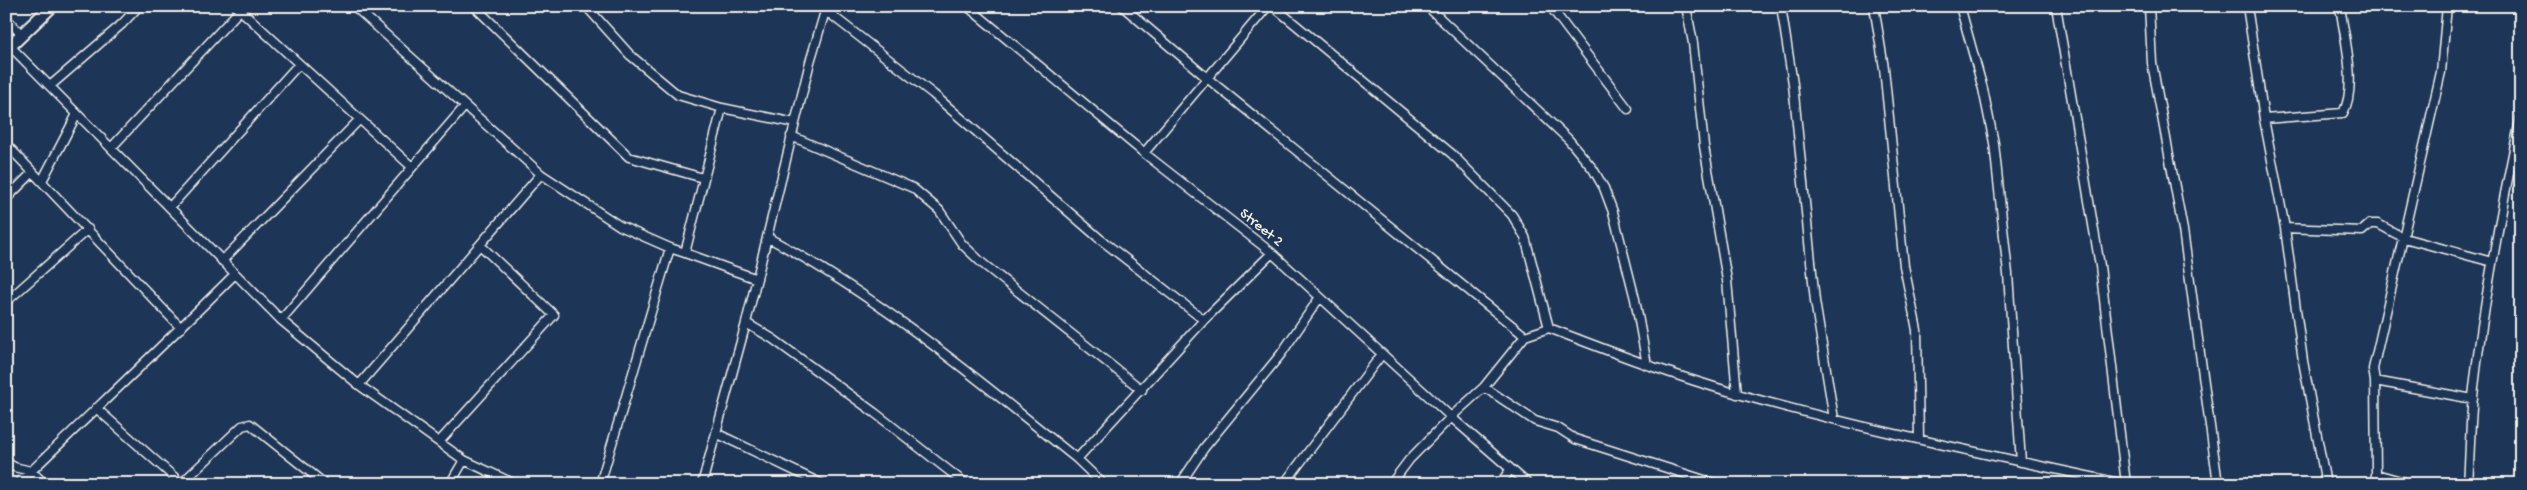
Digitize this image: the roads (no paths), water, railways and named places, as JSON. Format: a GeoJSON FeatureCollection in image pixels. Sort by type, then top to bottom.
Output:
{"type":"FeatureCollection","features":[{"type":"Feature","properties":{"kind":"street"},"geometry":{"type":"LineString","coordinates":[[52,6],[8,48],[50,86],[170,207],[234,275],[281,320],[359,386],[464,460],[515,484]]}},
{"type":"Feature","properties":{"kind":"street"},"geometry":{"type":"LineString","coordinates":[[50,86],[122,24],[139,6]]}},
{"type":"Feature","properties":{"kind":"street"},"geometry":{"type":"LineString","coordinates":[[354,6],[541,174],[620,226],[670,248],[757,279]]}},
{"type":"Feature","properties":{"kind":"street"},"geometry":{"type":"LineString","coordinates":[[474,6],[629,157],[703,178]]}},
{"type":"Feature","properties":{"kind":"street"},"geometry":{"type":"LineString","coordinates":[[586,6],[630,55],[678,95],[722,108],[795,123]]}},
{"type":"Feature","properties":{"kind":"street","name":"Street 2"},"geometry":{"type":"LineString","coordinates":[[967,6],[1144,153],[1272,253],[1451,417],[1528,484]]}},
{"type":"Feature","properties":{"kind":"street"},"geometry":{"type":"LineString","coordinates":[[1122,6],[1206,78],[1526,336]]}},
{"type":"Feature","properties":{"kind":"street"},"geometry":{"type":"LineString","coordinates":[[1273,6],[1445,148],[1512,215],[1525,237],[1549,328]]}},
{"type":"Feature","properties":{"kind":"street"},"geometry":{"type":"LineString","coordinates":[[1427,6],[1568,139],[1593,169],[1604,188],[1613,212],[1635,299],[1647,365]]}},
{"type":"Feature","properties":{"kind":"street"},"geometry":{"type":"LineString","coordinates":[[1550,6],[1628,109]]}},
{"type":"Feature","properties":{"kind":"street"},"geometry":{"type":"LineString","coordinates":[[1686,6],[1693,44],[1704,146],[1726,280],[1737,394]]}},
{"type":"Feature","properties":{"kind":"street"},"geometry":{"type":"LineString","coordinates":[[1781,6],[1793,84],[1815,301],[1834,419]]}},
{"type":"Feature","properties":{"kind":"street"},"geometry":{"type":"LineString","coordinates":[[1874,6],[1884,68],[1904,266],[1917,330],[1919,439]]}},
{"type":"Feature","properties":{"kind":"street"},"geometry":{"type":"LineString","coordinates":[[1960,6],[1983,89],[1994,143],[2008,274],[2021,462]]}},
{"type":"Feature","properties":{"kind":"street"},"geometry":{"type":"LineString","coordinates":[[1391,484],[1409,460],[1451,417],[1484,387],[1526,336],[1549,328],[1647,365],[1737,394],[1919,439],[2125,484],[2100,266],[2056,6]]}},
{"type":"Feature","properties":{"kind":"street"},"geometry":{"type":"LineString","coordinates":[[2149,6],[2152,63],[2183,230],[2218,484]]}},
{"type":"Feature","properties":{"kind":"street"},"geometry":{"type":"LineString","coordinates":[[2247,6],[2264,118],[2285,228],[2303,362],[2326,484]]}},
{"type":"Feature","properties":{"kind":"street"},"geometry":{"type":"LineString","coordinates":[[2264,118],[2343,113],[2349,96],[2349,75],[2340,6]]}},
{"type":"Feature","properties":{"kind":"street"},"geometry":{"type":"LineString","coordinates":[[2375,484],[2375,381],[2373,369],[2441,72],[2446,6]]}},
{"type":"Feature","properties":{"kind":"street"},"geometry":{"type":"LineString","coordinates":[[1144,153],[1264,7]]}},
{"type":"Feature","properties":{"kind":"street"},"geometry":{"type":"LineString","coordinates":[[112,148],[238,8],[412,167]]}},
{"type":"Feature","properties":{"kind":"street"},"geometry":{"type":"LineString","coordinates":[[702,484],[746,323],[824,8],[933,94],[1100,240],[1204,320]]}},
{"type":"Feature","properties":{"kind":"street"},"geometry":{"type":"LineString","coordinates":[[6,18],[22,35]]}},
{"type":"Feature","properties":{"kind":"street"},"geometry":{"type":"LineString","coordinates":[[170,207],[299,64]]}},
{"type":"Feature","properties":{"kind":"street"},"geometry":{"type":"LineString","coordinates":[[281,320],[465,106]]}},
{"type":"Feature","properties":{"kind":"street"},"geometry":{"type":"LineString","coordinates":[[685,253],[722,108]]}},
{"type":"Feature","properties":{"kind":"street"},"geometry":{"type":"LineString","coordinates":[[42,181],[78,114]]}},
{"type":"Feature","properties":{"kind":"street"},"geometry":{"type":"LineString","coordinates":[[2468,484],[2473,399],[2492,262],[2521,116]]}},
{"type":"Feature","properties":{"kind":"street"},"geometry":{"type":"LineString","coordinates":[[222,261],[359,120]]}},
{"type":"Feature","properties":{"kind":"street"},"geometry":{"type":"LineString","coordinates":[[791,136],[913,188],[928,198],[970,252],[1072,336],[1142,390]]}},
{"type":"Feature","properties":{"kind":"street"},"geometry":{"type":"LineString","coordinates":[[6,144],[181,328]]}},
{"type":"Feature","properties":{"kind":"street"},"geometry":{"type":"LineString","coordinates":[[6,199],[33,172]]}},
{"type":"Feature","properties":{"kind":"street"},"geometry":{"type":"LineString","coordinates":[[359,386],[541,174]]}},
{"type":"Feature","properties":{"kind":"street"},"geometry":{"type":"LineString","coordinates":[[2285,228],[2362,231],[2370,224],[2378,224],[2404,238],[2492,262]]}},
{"type":"Feature","properties":{"kind":"street"},"geometry":{"type":"LineString","coordinates":[[6,302],[88,229]]}},
{"type":"Feature","properties":{"kind":"street"},"geometry":{"type":"LineString","coordinates":[[767,237],[816,263],[888,311],[1077,459],[1103,484]]}},
{"type":"Feature","properties":{"kind":"street"},"geometry":{"type":"LineString","coordinates":[[439,442],[554,315],[480,245]]}},
{"type":"Feature","properties":{"kind":"street"},"geometry":{"type":"LineString","coordinates":[[600,484],[670,248]]}},
{"type":"Feature","properties":{"kind":"street"},"geometry":{"type":"LineString","coordinates":[[1077,459],[1204,320],[1272,253]]}},
{"type":"Feature","properties":{"kind":"street"},"geometry":{"type":"LineString","coordinates":[[18,484],[234,275]]}},
{"type":"Feature","properties":{"kind":"street"},"geometry":{"type":"LineString","coordinates":[[1180,484],[1204,448],[1281,354],[1320,297]]}},
{"type":"Feature","properties":{"kind":"street"},"geometry":{"type":"LineString","coordinates":[[746,323],[773,339],[875,412],[966,484]]}},
{"type":"Feature","properties":{"kind":"street"},"geometry":{"type":"LineString","coordinates":[[1284,484],[1382,354]]}},
{"type":"Feature","properties":{"kind":"street"},"geometry":{"type":"LineString","coordinates":[[2375,381],[2473,399]]}},
{"type":"Feature","properties":{"kind":"street"},"geometry":{"type":"LineString","coordinates":[[1484,387],[1535,421],[1558,428],[1575,439],[1717,484]]}},
{"type":"Feature","properties":{"kind":"street"},"geometry":{"type":"LineString","coordinates":[[96,408],[182,484],[242,426],[250,424],[325,484]]}},
{"type":"Feature","properties":{"kind":"street"},"geometry":{"type":"LineString","coordinates":[[716,433],[822,484]]}},
{"type":"Feature","properties":{"kind":"street"},"geometry":{"type":"LineString","coordinates":[[450,484],[464,460]]}},
{"type":"Feature","properties":{"kind":"street"},"geometry":{"type":"LineString","coordinates":[[6,462],[14,467],[31,471],[46,484]]}},
{"type":"Feature","properties":{"kind":"street"},"geometry":{"type":"LineString","coordinates":[[1500,484],[1510,470]]}},
{"type":"Feature","properties":{"kind":"street"},"geometry":{"type":"LineString","coordinates":[[2376,474],[2412,484]]}}]}
